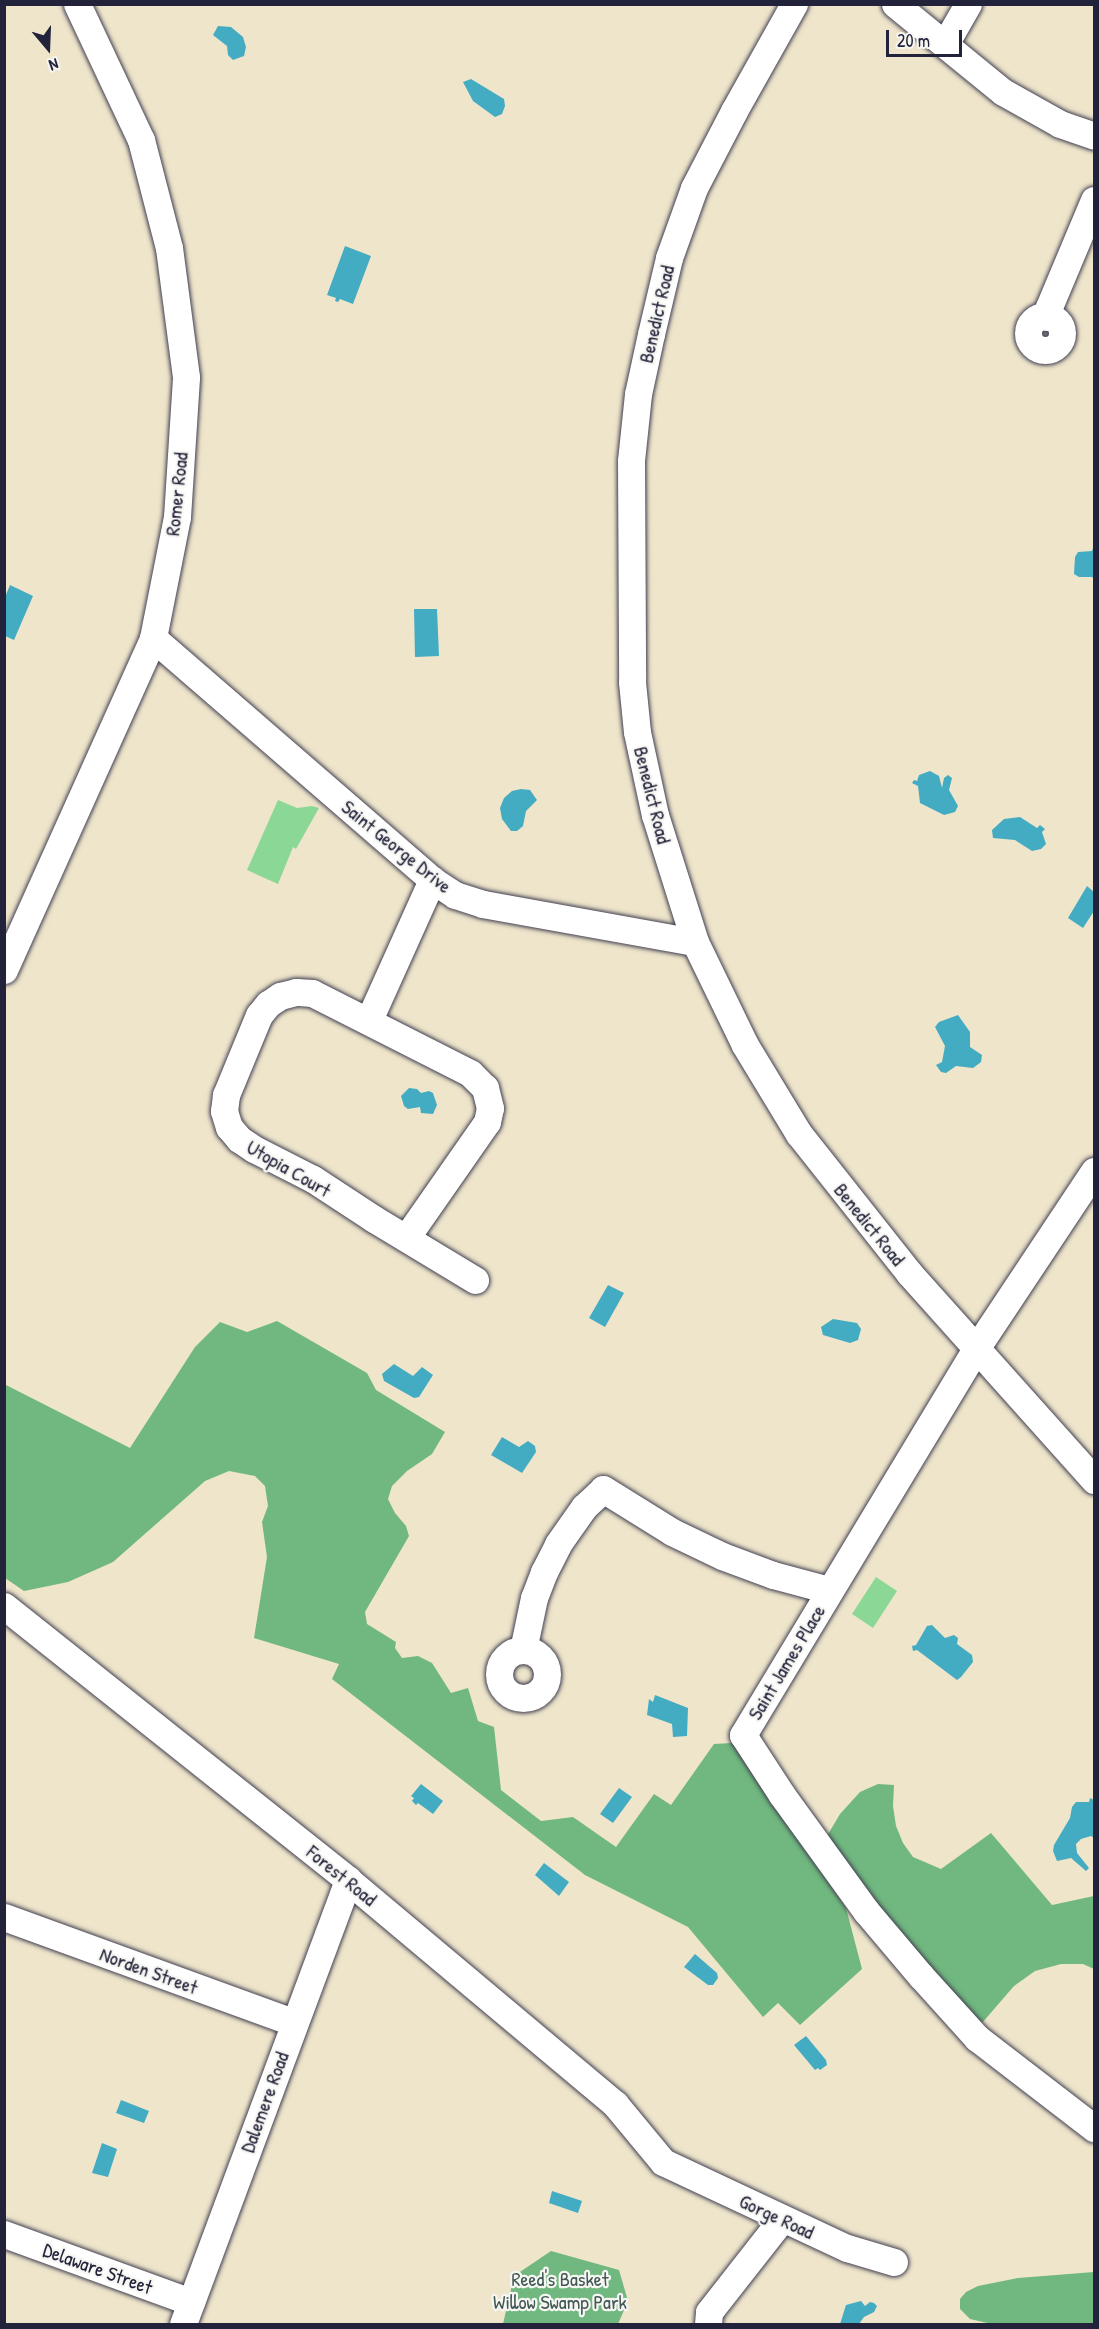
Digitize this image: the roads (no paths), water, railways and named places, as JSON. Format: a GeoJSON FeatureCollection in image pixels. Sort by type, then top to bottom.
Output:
{"type":"FeatureCollection","features":[{"type":"Feature","properties":{"kind":"street","name":"Romer Road"},"geometry":{"type":"LineString","coordinates":[[4,970],[153,638],[177,517],[186,376],[169,248],[141,140],[77,4]]}},
{"type":"Feature","properties":{"kind":"street","name":"Benedict Road"},"geometry":{"type":"LineString","coordinates":[[794,4],[704,169],[669,258],[643,374],[631,461],[632,682],[637,732],[655,815],[695,942],[745,1045],[799,1134],[909,1273],[1095,1480]]}},
{"type":"Feature","properties":{"kind":"street"},"geometry":{"type":"LineString","coordinates":[[895,4],[1003,92],[1060,124],[1095,136]]}},
{"type":"Feature","properties":{"kind":"street"},"geometry":{"type":"LineString","coordinates":[[945,44],[968,4]]}},
{"type":"Feature","properties":{"kind":"street"},"geometry":{"type":"LineString","coordinates":[[1047,317],[1048,306],[1095,200]]}},
{"type":"Feature","properties":{"kind":"street","name":"Saint George Drive"},"geometry":{"type":"LineString","coordinates":[[153,638],[432,880],[456,895],[483,904],[695,942]]}},
{"type":"Feature","properties":{"kind":"street"},"geometry":{"type":"LineString","coordinates":[[369,1020],[432,880]]}},
{"type":"Feature","properties":{"kind":"street","name":"Utopia Court"},"geometry":{"type":"LineString","coordinates":[[406,1238],[487,1122],[490,1108],[489,1096],[479,1080],[470,1073],[369,1020],[312,993],[296,992],[280,996],[268,1004],[259,1015],[226,1095],[225,1112],[229,1127],[239,1139],[313,1179],[406,1238],[475,1280]]}},
{"type":"Feature","properties":{"kind":"street","name":"Saint James Place"},"geometry":{"type":"LineString","coordinates":[[1095,1171],[977,1347],[743,1735],[782,1795],[866,1911],[921,1976],[977,2038],[1095,2128]]}},
{"type":"Feature","properties":{"kind":"street"},"geometry":{"type":"LineString","coordinates":[[523,1650],[534,1598],[549,1562],[558,1544],[584,1508],[603,1489],[672,1533],[722,1556],[773,1575],[829,1590]]}},
{"type":"Feature","properties":{"kind":"street","name":"Forest Road"},"geometry":{"type":"LineString","coordinates":[[4,1606],[348,1880],[615,2104],[663,2162]]}},
{"type":"Feature","properties":{"kind":"street","name":"Dalemere Road"},"geometry":{"type":"LineString","coordinates":[[187,2313],[293,2022],[348,1880]]}},
{"type":"Feature","properties":{"kind":"street","name":"Norden Street"},"geometry":{"type":"LineString","coordinates":[[4,1917],[293,2022]]}},
{"type":"Feature","properties":{"kind":"street","name":"Gorge Road"},"geometry":{"type":"LineString","coordinates":[[663,2162],[847,2248],[894,2262]]}},
{"type":"Feature","properties":{"kind":"street"},"geometry":{"type":"LineString","coordinates":[[708,2325],[709,2312],[782,2219]]}},
{"type":"Feature","properties":{"kind":"street","name":"Delaware Street"},"geometry":{"type":"LineString","coordinates":[[4,2234],[187,2313]]}},
{"type":"Feature","properties":{"kind":"water"},"geometry":{"type":"Polygon","coordinates":[[[218,26],[231,27],[243,37],[246,47],[244,56],[233,60],[228,55],[227,46],[213,35],[218,26]]]}},
{"type":"Feature","properties":{"kind":"water"},"geometry":{"type":"Polygon","coordinates":[[[471,79],[504,99],[505,106],[502,114],[495,117],[473,101],[463,82],[471,79]]]}},
{"type":"Feature","properties":{"kind":"water"},"geometry":{"type":"Polygon","coordinates":[[[345,246],[371,256],[353,304],[340,299],[338,302],[335,301],[336,298],[327,295],[345,246]]]}},
{"type":"Feature","properties":{"kind":"water"},"geometry":{"type":"Polygon","coordinates":[[[1094,545],[1094,579],[1079,577],[1074,574],[1075,557],[1078,552],[1092,551],[1094,545]]]}},
{"type":"Feature","properties":{"kind":"water"},"geometry":{"type":"Polygon","coordinates":[[[10,585],[33,596],[14,640],[5,636],[5,597],[10,585]]]}},
{"type":"Feature","properties":{"kind":"water"},"geometry":{"type":"Polygon","coordinates":[[[414,609],[437,609],[439,656],[415,657],[414,609]]]}},
{"type":"Feature","properties":{"kind":"water"},"geometry":{"type":"Polygon","coordinates":[[[930,771],[939,776],[942,788],[944,778],[948,775],[952,778],[949,790],[958,806],[955,812],[944,815],[920,803],[918,786],[912,783],[914,780],[917,781],[919,775],[930,771]]]}},
{"type":"Feature","properties":{"kind":"water"},"geometry":{"type":"Polygon","coordinates":[[[530,790],[537,800],[526,811],[523,826],[517,831],[511,831],[502,819],[500,808],[504,798],[512,791],[530,790]]]}},
{"type":"Feature","properties":{"kind":"water"},"geometry":{"type":"Polygon","coordinates":[[[1020,817],[1037,828],[1040,825],[1045,829],[1042,832],[1046,844],[1041,849],[1032,851],[1015,840],[993,838],[992,830],[1004,819],[1020,817]]]}},
{"type":"Feature","properties":{"kind":"water"},"geometry":{"type":"Polygon","coordinates":[[[1087,886],[1094,892],[1094,911],[1083,928],[1068,918],[1087,886]]]}},
{"type":"Feature","properties":{"kind":"water"},"geometry":{"type":"Polygon","coordinates":[[[958,1015],[970,1032],[970,1047],[982,1055],[981,1062],[973,1068],[956,1066],[946,1073],[941,1072],[936,1065],[942,1062],[945,1046],[935,1027],[939,1022],[958,1015]]]}},
{"type":"Feature","properties":{"kind":"water"},"geometry":{"type":"Polygon","coordinates":[[[409,1088],[417,1089],[421,1093],[429,1091],[433,1093],[437,1105],[433,1114],[421,1113],[420,1107],[408,1109],[404,1106],[401,1096],[409,1088]]]}},
{"type":"Feature","properties":{"kind":"water"},"geometry":{"type":"Polygon","coordinates":[[[608,1285],[624,1293],[605,1327],[589,1318],[608,1285]]]}},
{"type":"Feature","properties":{"kind":"water"},"geometry":{"type":"Polygon","coordinates":[[[833,1319],[857,1323],[861,1329],[858,1340],[850,1343],[823,1335],[821,1327],[833,1319]]]}},
{"type":"Feature","properties":{"kind":"water"},"geometry":{"type":"Polygon","coordinates":[[[394,1364],[413,1376],[422,1367],[433,1375],[419,1397],[414,1398],[384,1381],[382,1374],[394,1364]]]}},
{"type":"Feature","properties":{"kind":"water"},"geometry":{"type":"Polygon","coordinates":[[[502,1437],[519,1447],[528,1441],[535,1446],[536,1452],[522,1473],[491,1455],[502,1437]]]}},
{"type":"Feature","properties":{"kind":"water"},"geometry":{"type":"Polygon","coordinates":[[[932,1625],[945,1638],[954,1635],[958,1638],[957,1644],[972,1655],[973,1662],[957,1680],[917,1650],[913,1651],[912,1646],[916,1645],[927,1626],[932,1625]]]}},
{"type":"Feature","properties":{"kind":"water"},"geometry":{"type":"Polygon","coordinates":[[[655,1695],[688,1708],[687,1736],[673,1737],[672,1724],[647,1715],[649,1699],[653,1702],[655,1695]]]}},
{"type":"Feature","properties":{"kind":"water"},"geometry":{"type":"Polygon","coordinates":[[[421,1784],[443,1801],[433,1814],[412,1801],[414,1798],[411,1796],[421,1784]]]}},
{"type":"Feature","properties":{"kind":"water"},"geometry":{"type":"Polygon","coordinates":[[[619,1788],[632,1797],[613,1823],[600,1814],[619,1788]]]}},
{"type":"Feature","properties":{"kind":"water"},"geometry":{"type":"Polygon","coordinates":[[[1090,1798],[1094,1800],[1094,1838],[1091,1836],[1081,1839],[1076,1844],[1077,1853],[1089,1868],[1086,1871],[1071,1858],[1057,1861],[1053,1851],[1054,1845],[1070,1818],[1072,1807],[1076,1802],[1089,1802],[1090,1798]]]}},
{"type":"Feature","properties":{"kind":"water"},"geometry":{"type":"Polygon","coordinates":[[[544,1863],[569,1882],[559,1896],[535,1875],[544,1863]]]}},
{"type":"Feature","properties":{"kind":"water"},"geometry":{"type":"Polygon","coordinates":[[[695,1954],[717,1973],[718,1978],[713,1985],[708,1985],[684,1967],[695,1954]]]}},
{"type":"Feature","properties":{"kind":"water"},"geometry":{"type":"Polygon","coordinates":[[[806,2036],[826,2060],[827,2065],[820,2070],[818,2068],[815,2070],[794,2045],[806,2036]]]}},
{"type":"Feature","properties":{"kind":"water"},"geometry":{"type":"Polygon","coordinates":[[[121,2100],[149,2111],[144,2123],[116,2113],[121,2100]]]}},
{"type":"Feature","properties":{"kind":"water"},"geometry":{"type":"Polygon","coordinates":[[[102,2143],[117,2149],[108,2177],[92,2173],[102,2143]]]}},
{"type":"Feature","properties":{"kind":"water"},"geometry":{"type":"Polygon","coordinates":[[[552,2191],[582,2201],[578,2213],[549,2203],[552,2191]]]}},
{"type":"Feature","properties":{"kind":"water"},"geometry":{"type":"Polygon","coordinates":[[[861,2301],[865,2306],[870,2302],[874,2303],[877,2306],[874,2312],[864,2317],[859,2324],[840,2324],[846,2305],[861,2301]]]}},
{"type":"Feature","properties":{"kind":"park label","name":"Reed's Basket Willow Swamp Park"},"geometry":{"type":"Point","coordinates":[560,2290]}}]}
